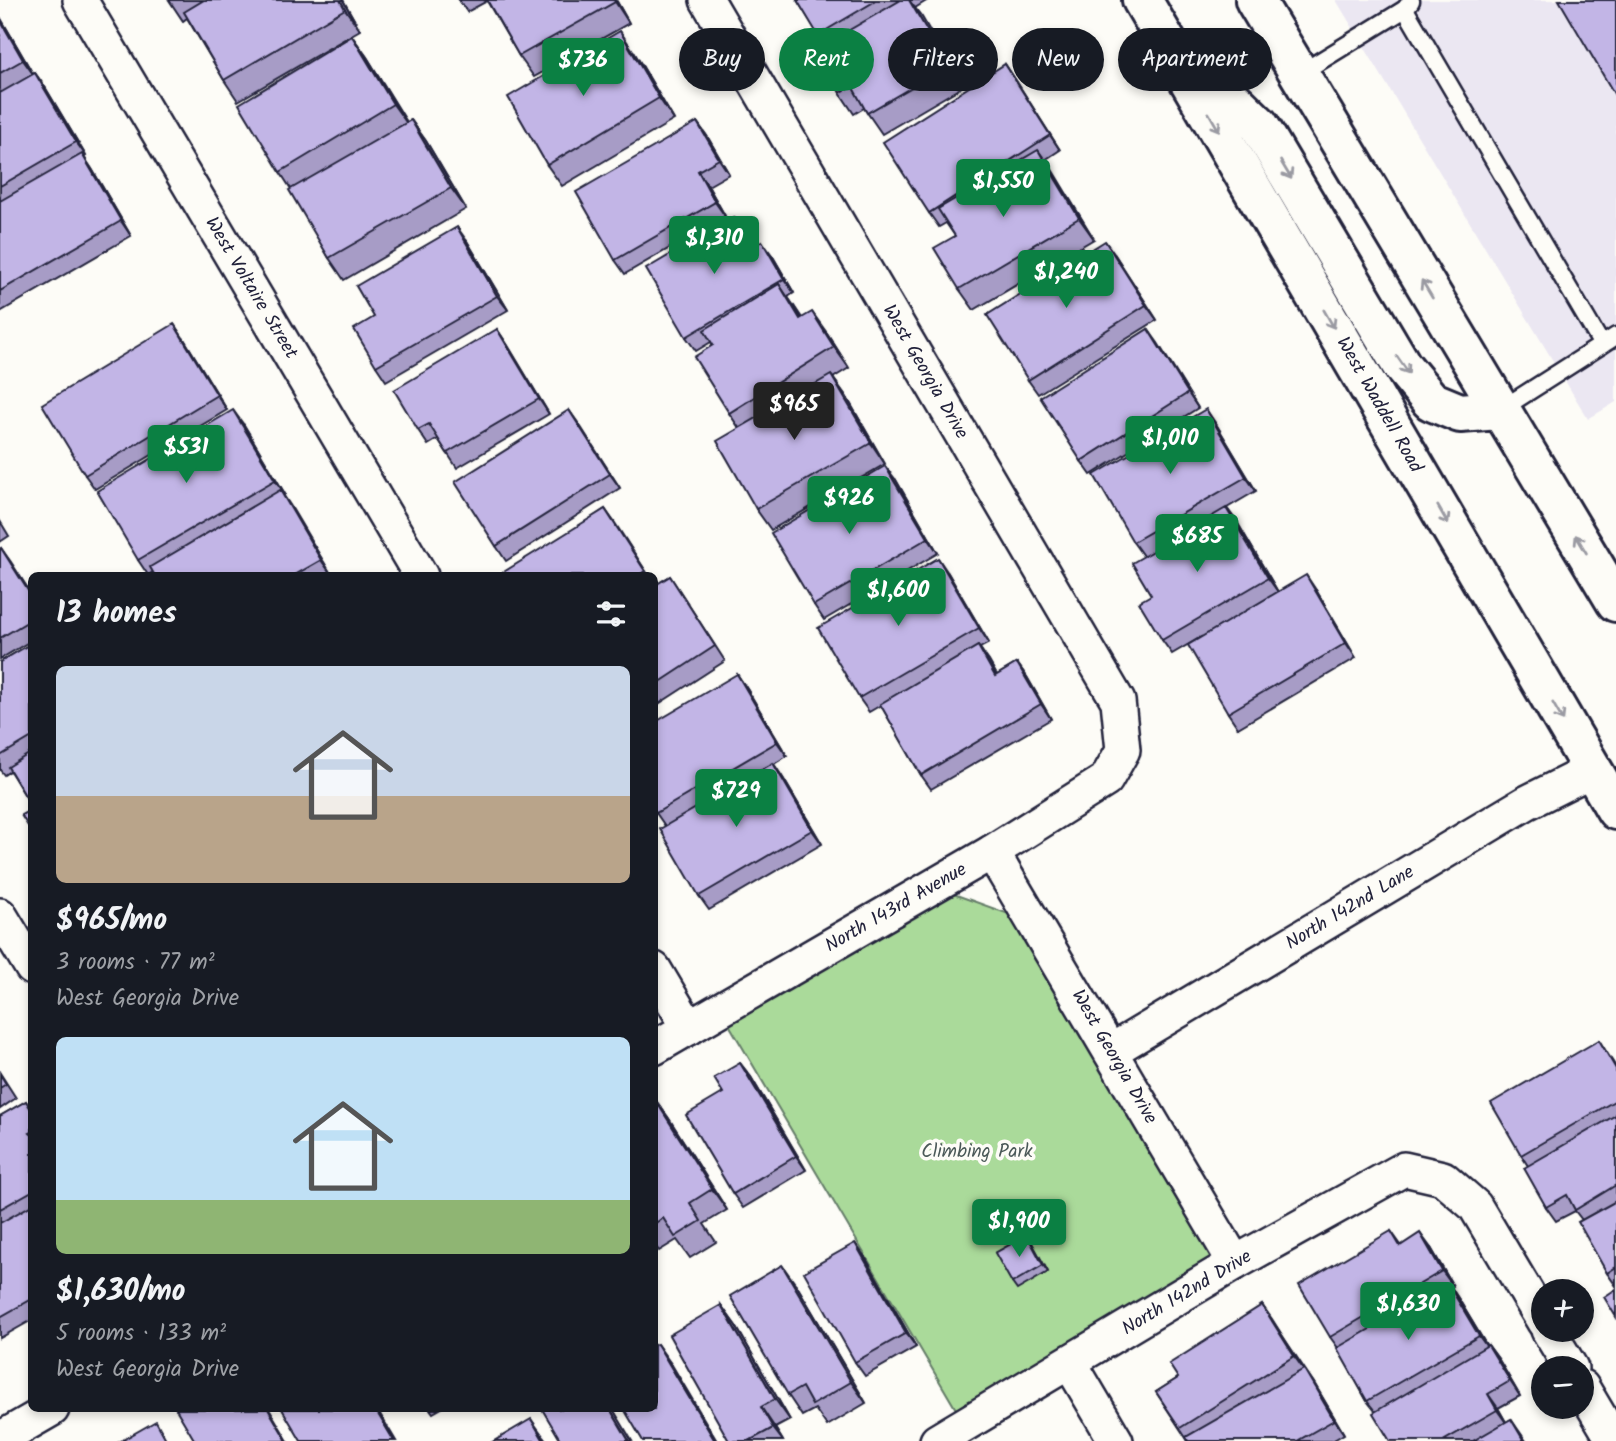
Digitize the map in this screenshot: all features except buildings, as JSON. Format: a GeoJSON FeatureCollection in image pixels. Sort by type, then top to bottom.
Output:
{"type":"FeatureCollection","features":[{"type":"Feature","properties":{"kind":"main road"},"geometry":{"type":"LineString","coordinates":[[1255,0],[1616,602]]}},
{"type":"Feature","properties":{"kind":"main road"},"geometry":{"type":"LineString","coordinates":[[1151,15],[1259,125],[1402,366],[1431,401],[1460,413],[1500,411]]}},
{"type":"Feature","properties":{"kind":"main road","name":"West Waddell Road"},"geometry":{"type":"LineString","coordinates":[[1151,15],[1604,769],[1616,810]]}},
{"type":"Feature","properties":{"kind":"street","name":"West Voltaire Street"},"geometry":{"type":"LineString","coordinates":[[80,0],[419,572]]}},
{"type":"Feature","properties":{"kind":"street","name":"West Georgia Drive"},"geometry":{"type":"LineString","coordinates":[[707,0],[1118,701],[1123,750]]}},
{"type":"Feature","properties":{"kind":"street","name":"North 143rd Avenue"},"geometry":{"type":"LineString","coordinates":[[658,1046],[992,852],[1106,780],[1123,750]]}},
{"type":"Feature","properties":{"kind":"street","name":"North 142nd Lane"},"geometry":{"type":"LineString","coordinates":[[1111,1051],[1526,803],[1604,769]]}},
{"type":"Feature","properties":{"kind":"street","name":"West Georgia Drive"},"geometry":{"type":"LineString","coordinates":[[992,852],[1235,1263]]}},
{"type":"Feature","properties":{"kind":"street"},"geometry":{"type":"LineString","coordinates":[[0,915],[28,961]]}},
{"type":"Feature","properties":{"kind":"street"},"geometry":{"type":"LineString","coordinates":[[658,976],[689,1028]]}},
{"type":"Feature","properties":{"kind":"street","name":"North 142nd Drive"},"geometry":{"type":"LineString","coordinates":[[937,1441],[1235,1263],[1404,1169],[1443,1178],[1475,1206],[1531,1300]]}},
{"type":"Feature","properties":{"kind":"street"},"geometry":{"type":"LineString","coordinates":[[1070,1363],[1115,1441]]}},
{"type":"Feature","properties":{"kind":"street"},"geometry":{"type":"LineString","coordinates":[[1594,1407],[1614,1441]]}},
{"type":"Feature","properties":{"kind":"street"},"geometry":{"type":"LineString","coordinates":[[0,1439],[46,1412]]}},
{"type":"Feature","properties":{"kind":"lane"},"geometry":{"type":"LineString","coordinates":[[1299,74],[1408,4],[1602,345]]}},
{"type":"Feature","properties":{"kind":"lane"},"geometry":{"type":"LineString","coordinates":[[1500,411],[1616,336]]}},
{"type":"Feature","properties":{"kind":"shaded area"},"geometry":{"type":"Polygon","coordinates":[[[1336,0],[1616,0],[1616,402],[1588,419],[1336,0]]]}},
{"type":"Feature","properties":{"kind":"green space","name":"Climbing Park"},"geometry":{"type":"Polygon","coordinates":[[[948,892],[1009,914],[1214,1262],[960,1416],[727,1021],[948,892]]]}}]}
